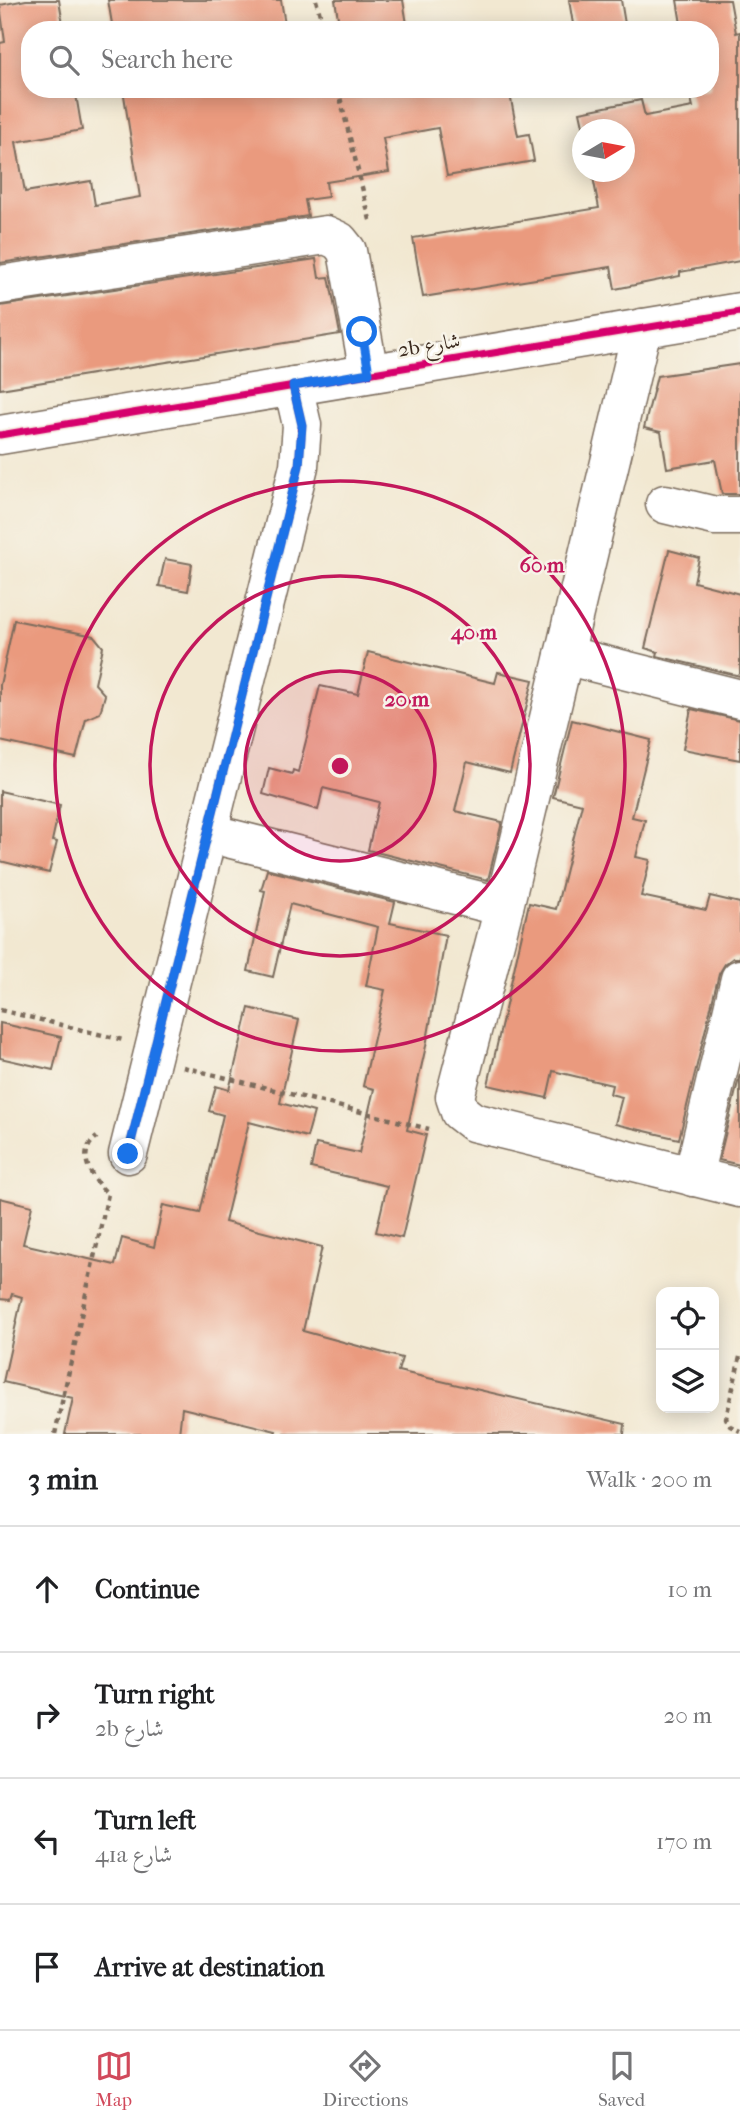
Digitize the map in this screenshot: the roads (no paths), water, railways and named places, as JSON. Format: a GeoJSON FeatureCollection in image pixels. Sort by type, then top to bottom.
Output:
{"type":"FeatureCollection","features":[{"type":"Feature","properties":{"kind":"street"},"geometry":{"type":"LineString","coordinates":[[0,285],[326,235],[339,241],[347,251],[369,373]]}},
{"type":"Feature","properties":{"kind":"street","name":"2b شارع"},"geometry":{"type":"LineString","coordinates":[[0,435],[740,312]]}},
{"type":"Feature","properties":{"kind":"street"},"geometry":{"type":"LineString","coordinates":[[642,328],[504,907],[455,1097],[460,1112],[473,1122],[740,1188]]}},
{"type":"Feature","properties":{"kind":"street"},"geometry":{"type":"LineString","coordinates":[[131,1144],[299,466],[302,425],[293,386]]}},
{"type":"Feature","properties":{"kind":"street"},"geometry":{"type":"LineString","coordinates":[[665,505],[715,516],[740,516]]}},
{"type":"Feature","properties":{"kind":"street"},"geometry":{"type":"LineString","coordinates":[[564,655],[740,699]]}},
{"type":"Feature","properties":{"kind":"street"},"geometry":{"type":"LineString","coordinates":[[208,833],[504,907]]}},
{"type":"Feature","properties":{"kind":"street"},"geometry":{"type":"LineString","coordinates":[[693,1177],[740,979]]}}]}
